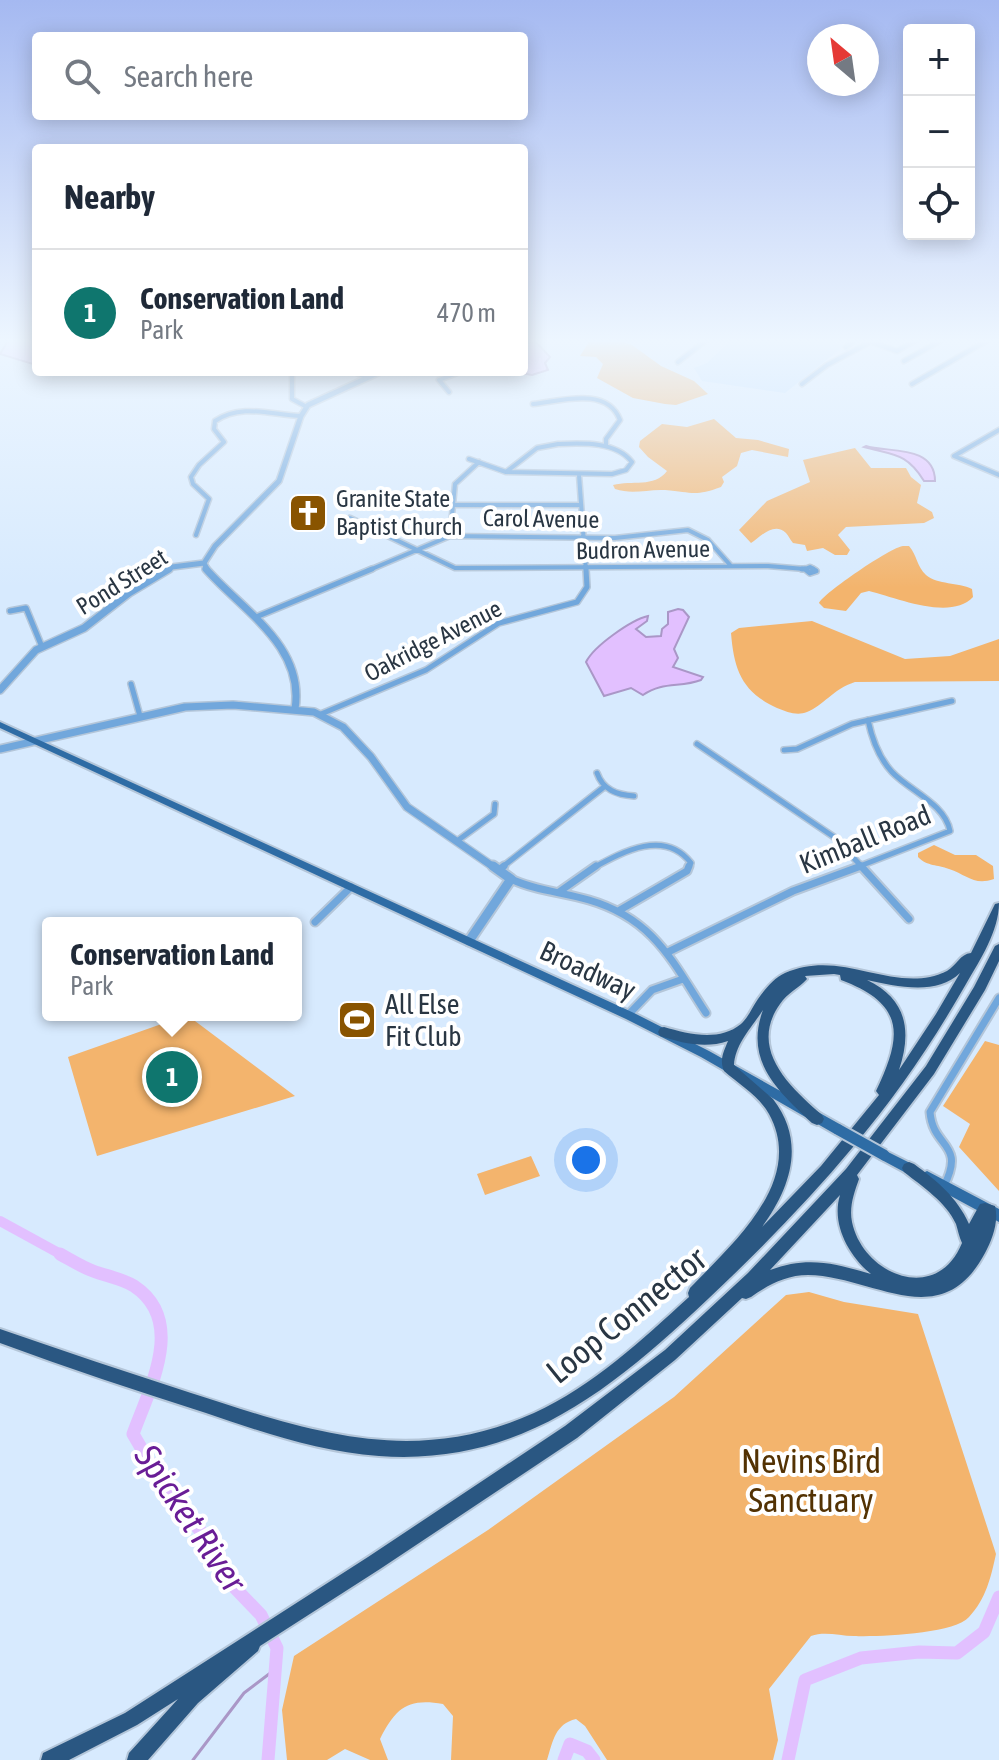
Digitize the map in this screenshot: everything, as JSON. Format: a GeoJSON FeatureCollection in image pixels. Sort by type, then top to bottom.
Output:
{"type":"FeatureCollection","features":[{"type":"Feature","properties":{"kind":"highway"},"geometry":{"type":"LineString","coordinates":[[642,1349],[741,1241],[774,1196],[786,1171],[786,1143],[776,1115],[765,1099],[728,1067],[731,1048],[780,982],[804,970],[834,969],[906,982],[946,976],[964,964],[997,912]]}},
{"type":"Feature","properties":{"kind":"highway","name":"Loop Connector"},"geometry":{"type":"LineString","coordinates":[[0,1339],[322,1442],[363,1448],[410,1449],[463,1443],[525,1425],[573,1400],[642,1349],[774,1225],[902,1074],[945,1009],[997,912]]}},
{"type":"Feature","properties":{"kind":"highway","name":"Loop Connector"},"geometry":{"type":"LineString","coordinates":[[259,1638],[528,1462],[600,1411],[719,1311],[820,1210],[881,1136],[937,1060],[979,990],[999,949]]}},
{"type":"Feature","properties":{"kind":"highway"},"geometry":{"type":"LineString","coordinates":[[817,1119],[775,1076],[765,1054],[763,1028],[774,1003],[792,983],[813,975],[837,975],[862,983],[883,997],[897,1016],[902,1035],[899,1054],[886,1083],[842,1148]]}},
{"type":"Feature","properties":{"kind":"highway"},"geometry":{"type":"LineString","coordinates":[[664,1032],[692,1040],[718,1040],[733,1035],[750,1021]]}},
{"type":"Feature","properties":{"kind":"highway"},"geometry":{"type":"LineString","coordinates":[[881,1136],[850,1182],[844,1199],[844,1225],[855,1248],[869,1265],[904,1282],[926,1283],[944,1278],[956,1269],[967,1240],[992,1212]]}},
{"type":"Feature","properties":{"kind":"highway"},"geometry":{"type":"LineString","coordinates":[[909,1168],[935,1187],[957,1211],[967,1240]]}},
{"type":"Feature","properties":{"kind":"highway"},"geometry":{"type":"LineString","coordinates":[[719,1311],[769,1278],[803,1268],[838,1272],[911,1291],[937,1290],[961,1277],[983,1245],[992,1212]]}},
{"type":"Feature","properties":{"kind":"highway"},"geometry":{"type":"LineString","coordinates":[[983,1245],[999,1233]]}},
{"type":"Feature","properties":{"kind":"highway"},"geometry":{"type":"LineString","coordinates":[[50,1760],[105,1735],[259,1638]]}},
{"type":"Feature","properties":{"kind":"highway"},"geometry":{"type":"LineString","coordinates":[[136,1760],[192,1697],[259,1638]]}},
{"type":"Feature","properties":{"kind":"main road"},"geometry":{"type":"LineString","coordinates":[[0,725],[30,742]]}},
{"type":"Feature","properties":{"kind":"main road"},"geometry":{"type":"LineString","coordinates":[[0,731],[30,742]]}},
{"type":"Feature","properties":{"kind":"main road","name":"Broadway"},"geometry":{"type":"LineString","coordinates":[[30,742],[664,1032],[817,1119],[992,1212]]}},
{"type":"Feature","properties":{"kind":"street"},"geometry":{"type":"LineString","coordinates":[[196,535],[209,499],[193,484],[191,477],[199,465],[223,444],[223,437],[214,429],[215,423]]}},
{"type":"Feature","properties":{"kind":"street","name":"Pond Street"},"geometry":{"type":"LineString","coordinates":[[0,690],[23,662],[42,647],[84,628],[129,593],[172,567],[204,563],[215,546],[279,481],[299,423]]}},
{"type":"Feature","properties":{"kind":"street"},"geometry":{"type":"LineString","coordinates":[[606,445],[606,439],[618,423]]}},
{"type":"Feature","properties":{"kind":"street"},"geometry":{"type":"LineString","coordinates":[[999,430],[954,456],[999,475]]}},
{"type":"Feature","properties":{"kind":"street"},"geometry":{"type":"LineString","coordinates":[[469,459],[506,472],[579,475],[612,474],[630,466],[631,458],[626,452],[606,445],[541,447],[506,472]]}},
{"type":"Feature","properties":{"kind":"street"},"geometry":{"type":"LineString","coordinates":[[450,536],[456,481],[479,462]]}},
{"type":"Feature","properties":{"kind":"street","name":"Oakridge Avenue"},"geometry":{"type":"LineString","coordinates":[[321,714],[426,670],[499,623],[577,602],[586,590],[579,475]]}},
{"type":"Feature","properties":{"kind":"street"},"geometry":{"type":"LineString","coordinates":[[453,505],[581,505]]}},
{"type":"Feature","properties":{"kind":"street","name":"Budron Avenue"},"geometry":{"type":"LineString","coordinates":[[350,518],[455,568],[731,566],[805,569]]}},
{"type":"Feature","properties":{"kind":"street","name":"Carol Avenue"},"geometry":{"type":"LineString","coordinates":[[256,617],[450,536],[622,538],[688,530],[708,540],[731,566]]}},
{"type":"Feature","properties":{"kind":"street"},"geometry":{"type":"LineString","coordinates":[[204,563],[207,570],[256,617],[283,650],[299,691],[295,709]]}},
{"type":"Feature","properties":{"kind":"street"},"geometry":{"type":"LineString","coordinates":[[10,611],[26,608],[42,647]]}},
{"type":"Feature","properties":{"kind":"street"},"geometry":{"type":"LineString","coordinates":[[131,684],[140,716]]}},
{"type":"Feature","properties":{"kind":"street"},"geometry":{"type":"LineString","coordinates":[[784,750],[797,749],[833,730],[952,701]]}},
{"type":"Feature","properties":{"kind":"street"},"geometry":{"type":"LineString","coordinates":[[0,749],[140,716],[217,705],[295,709],[321,714],[352,736],[407,807],[511,879],[525,886],[620,910],[656,935],[706,1013]]}},
{"type":"Feature","properties":{"kind":"street","name":"Kimball Road"},"geometry":{"type":"LineString","coordinates":[[668,952],[793,891],[941,837],[951,827],[943,814],[912,792],[890,770],[875,745],[868,720]]}},
{"type":"Feature","properties":{"kind":"street"},"geometry":{"type":"LineString","coordinates":[[697,744],[834,837],[909,919]]}},
{"type":"Feature","properties":{"kind":"street"},"geometry":{"type":"LineString","coordinates":[[597,773],[604,787],[621,795],[634,796]]}},
{"type":"Feature","properties":{"kind":"street"},"geometry":{"type":"LineString","coordinates":[[499,870],[604,787]]}},
{"type":"Feature","properties":{"kind":"street"},"geometry":{"type":"LineString","coordinates":[[457,841],[494,814],[495,804]]}},
{"type":"Feature","properties":{"kind":"street"},"geometry":{"type":"LineString","coordinates":[[559,893],[585,873],[636,848],[673,846],[687,853],[691,863],[687,871],[620,910]]}},
{"type":"Feature","properties":{"kind":"street"},"geometry":{"type":"LineString","coordinates":[[469,941],[511,879]]}},
{"type":"Feature","properties":{"kind":"street"},"geometry":{"type":"LineString","coordinates":[[315,922],[351,887]]}},
{"type":"Feature","properties":{"kind":"street"},"geometry":{"type":"LineString","coordinates":[[628,1015],[652,990],[683,979]]}},
{"type":"Feature","properties":{"kind":"street"},"geometry":{"type":"LineString","coordinates":[[944,1186],[953,1172],[953,1154],[931,1123],[930,1112],[999,998]]}},
{"type":"Feature","properties":{"kind":"green space"},"geometry":{"type":"Polygon","coordinates":[[[719,423],[736,438],[758,440],[789,449],[788,457],[752,450],[741,453],[737,466],[722,477],[724,482],[721,487],[705,492],[628,492],[615,489],[613,485],[656,480],[662,476],[667,471],[639,447],[640,441],[662,424],[687,427],[719,423]]]}},
{"type":"Feature","properties":{"kind":"green space"},"geometry":{"type":"Polygon","coordinates":[[[855,448],[871,468],[906,468],[921,485],[917,503],[932,512],[934,518],[924,523],[846,527],[838,535],[850,550],[847,555],[835,555],[823,548],[807,551],[805,545],[793,543],[786,533],[777,529],[767,531],[751,543],[739,530],[767,501],[810,482],[803,460],[855,448]]]}},
{"type":"Feature","properties":{"kind":"green space"},"geometry":{"type":"Polygon","coordinates":[[[903,546],[909,546],[926,575],[972,589],[973,597],[963,604],[938,607],[923,606],[869,591],[861,593],[846,611],[824,608],[819,603],[858,571],[903,546]]]}},
{"type":"Feature","properties":{"kind":"green space"},"geometry":{"type":"Polygon","coordinates":[[[812,621],[905,659],[950,656],[999,639],[999,681],[855,682],[807,712],[796,714],[784,711],[765,702],[748,687],[738,669],[731,633],[739,628],[812,621]]]}},
{"type":"Feature","properties":{"kind":"green space"},"geometry":{"type":"Polygon","coordinates":[[[934,845],[955,855],[976,855],[993,866],[994,879],[976,880],[918,857],[918,853],[934,845]]]}},
{"type":"Feature","properties":{"kind":"green space"},"geometry":{"type":"Polygon","coordinates":[[[170,1021],[195,1021],[295,1096],[97,1156],[68,1057],[170,1021]]]}},
{"type":"Feature","properties":{"kind":"green space"},"geometry":{"type":"Polygon","coordinates":[[[985,1041],[999,1045],[999,1191],[959,1147],[970,1124],[943,1106],[985,1041]]]}},
{"type":"Feature","properties":{"kind":"green space"},"geometry":{"type":"Polygon","coordinates":[[[531,1156],[540,1176],[485,1195],[477,1174],[531,1156]]]}},
{"type":"Feature","properties":{"kind":"green space","name":"Nevins Bird Sanctuary"},"geometry":{"type":"Polygon","coordinates":[[[809,1292],[844,1302],[918,1314],[996,1554],[984,1595],[969,1617],[961,1623],[932,1631],[897,1635],[811,1636],[769,1689],[778,1740],[773,1760],[607,1760],[585,1726],[576,1719],[559,1729],[547,1760],[451,1760],[453,1716],[443,1704],[420,1703],[411,1704],[397,1713],[380,1739],[388,1760],[370,1760],[345,1749],[327,1760],[287,1760],[282,1710],[294,1656],[488,1530],[674,1397],[786,1295],[809,1292]]]}},
{"type":"Feature","properties":{"kind":"shaded area"},"geometry":{"type":"Polygon","coordinates":[[[866,446],[919,456],[933,469],[935,481],[924,481],[912,465],[899,456],[866,446]]]}},
{"type":"Feature","properties":{"kind":"shaded area"},"geometry":{"type":"Polygon","coordinates":[[[678,609],[689,617],[674,649],[678,658],[673,667],[703,677],[701,680],[665,686],[643,695],[631,688],[604,696],[586,662],[590,656],[614,634],[648,616],[647,621],[636,629],[646,637],[661,636],[662,629],[668,624],[668,612],[678,609]]]}},
{"type":"Feature","properties":{"kind":"waterway","name":"Spicket River"},"geometry":{"type":"LineString","coordinates":[[0,1221],[64,1256]]}},
{"type":"Feature","properties":{"kind":"waterway","name":"Spicket River"},"geometry":{"type":"LineString","coordinates":[[60,1254],[134,1286],[150,1301],[158,1318],[161,1336],[159,1356],[133,1434],[157,1475],[215,1550],[235,1588],[261,1615],[277,1648],[268,1760]]}},
{"type":"Feature","properties":{"kind":"waterway","name":"Spicket River"},"geometry":{"type":"LineString","coordinates":[[788,1760],[805,1680],[861,1658],[919,1652],[957,1653],[984,1632],[999,1597]]}},
{"type":"Feature","properties":{"kind":"waterway"},"geometry":{"type":"LineString","coordinates":[[193,1760],[244,1693],[273,1671]]}},
{"type":"Feature","properties":{"kind":"waterway","name":"Spicket River"},"geometry":{"type":"LineString","coordinates":[[564,1760],[570,1744],[587,1751],[594,1760]]}},
{"type":"Feature","properties":{"kind":"place","name":"Granite State Baptist Church"},"geometry":{"type":"Point","coordinates":[308,513]}},
{"type":"Feature","properties":{"kind":"place","name":"All Else Fit Club"},"geometry":{"type":"Point","coordinates":[357,1020]}},
{"type":"Feature","properties":{"kind":"place","name":"Conservation Land"},"geometry":{"type":"Point","coordinates":[172,1077]}}]}
